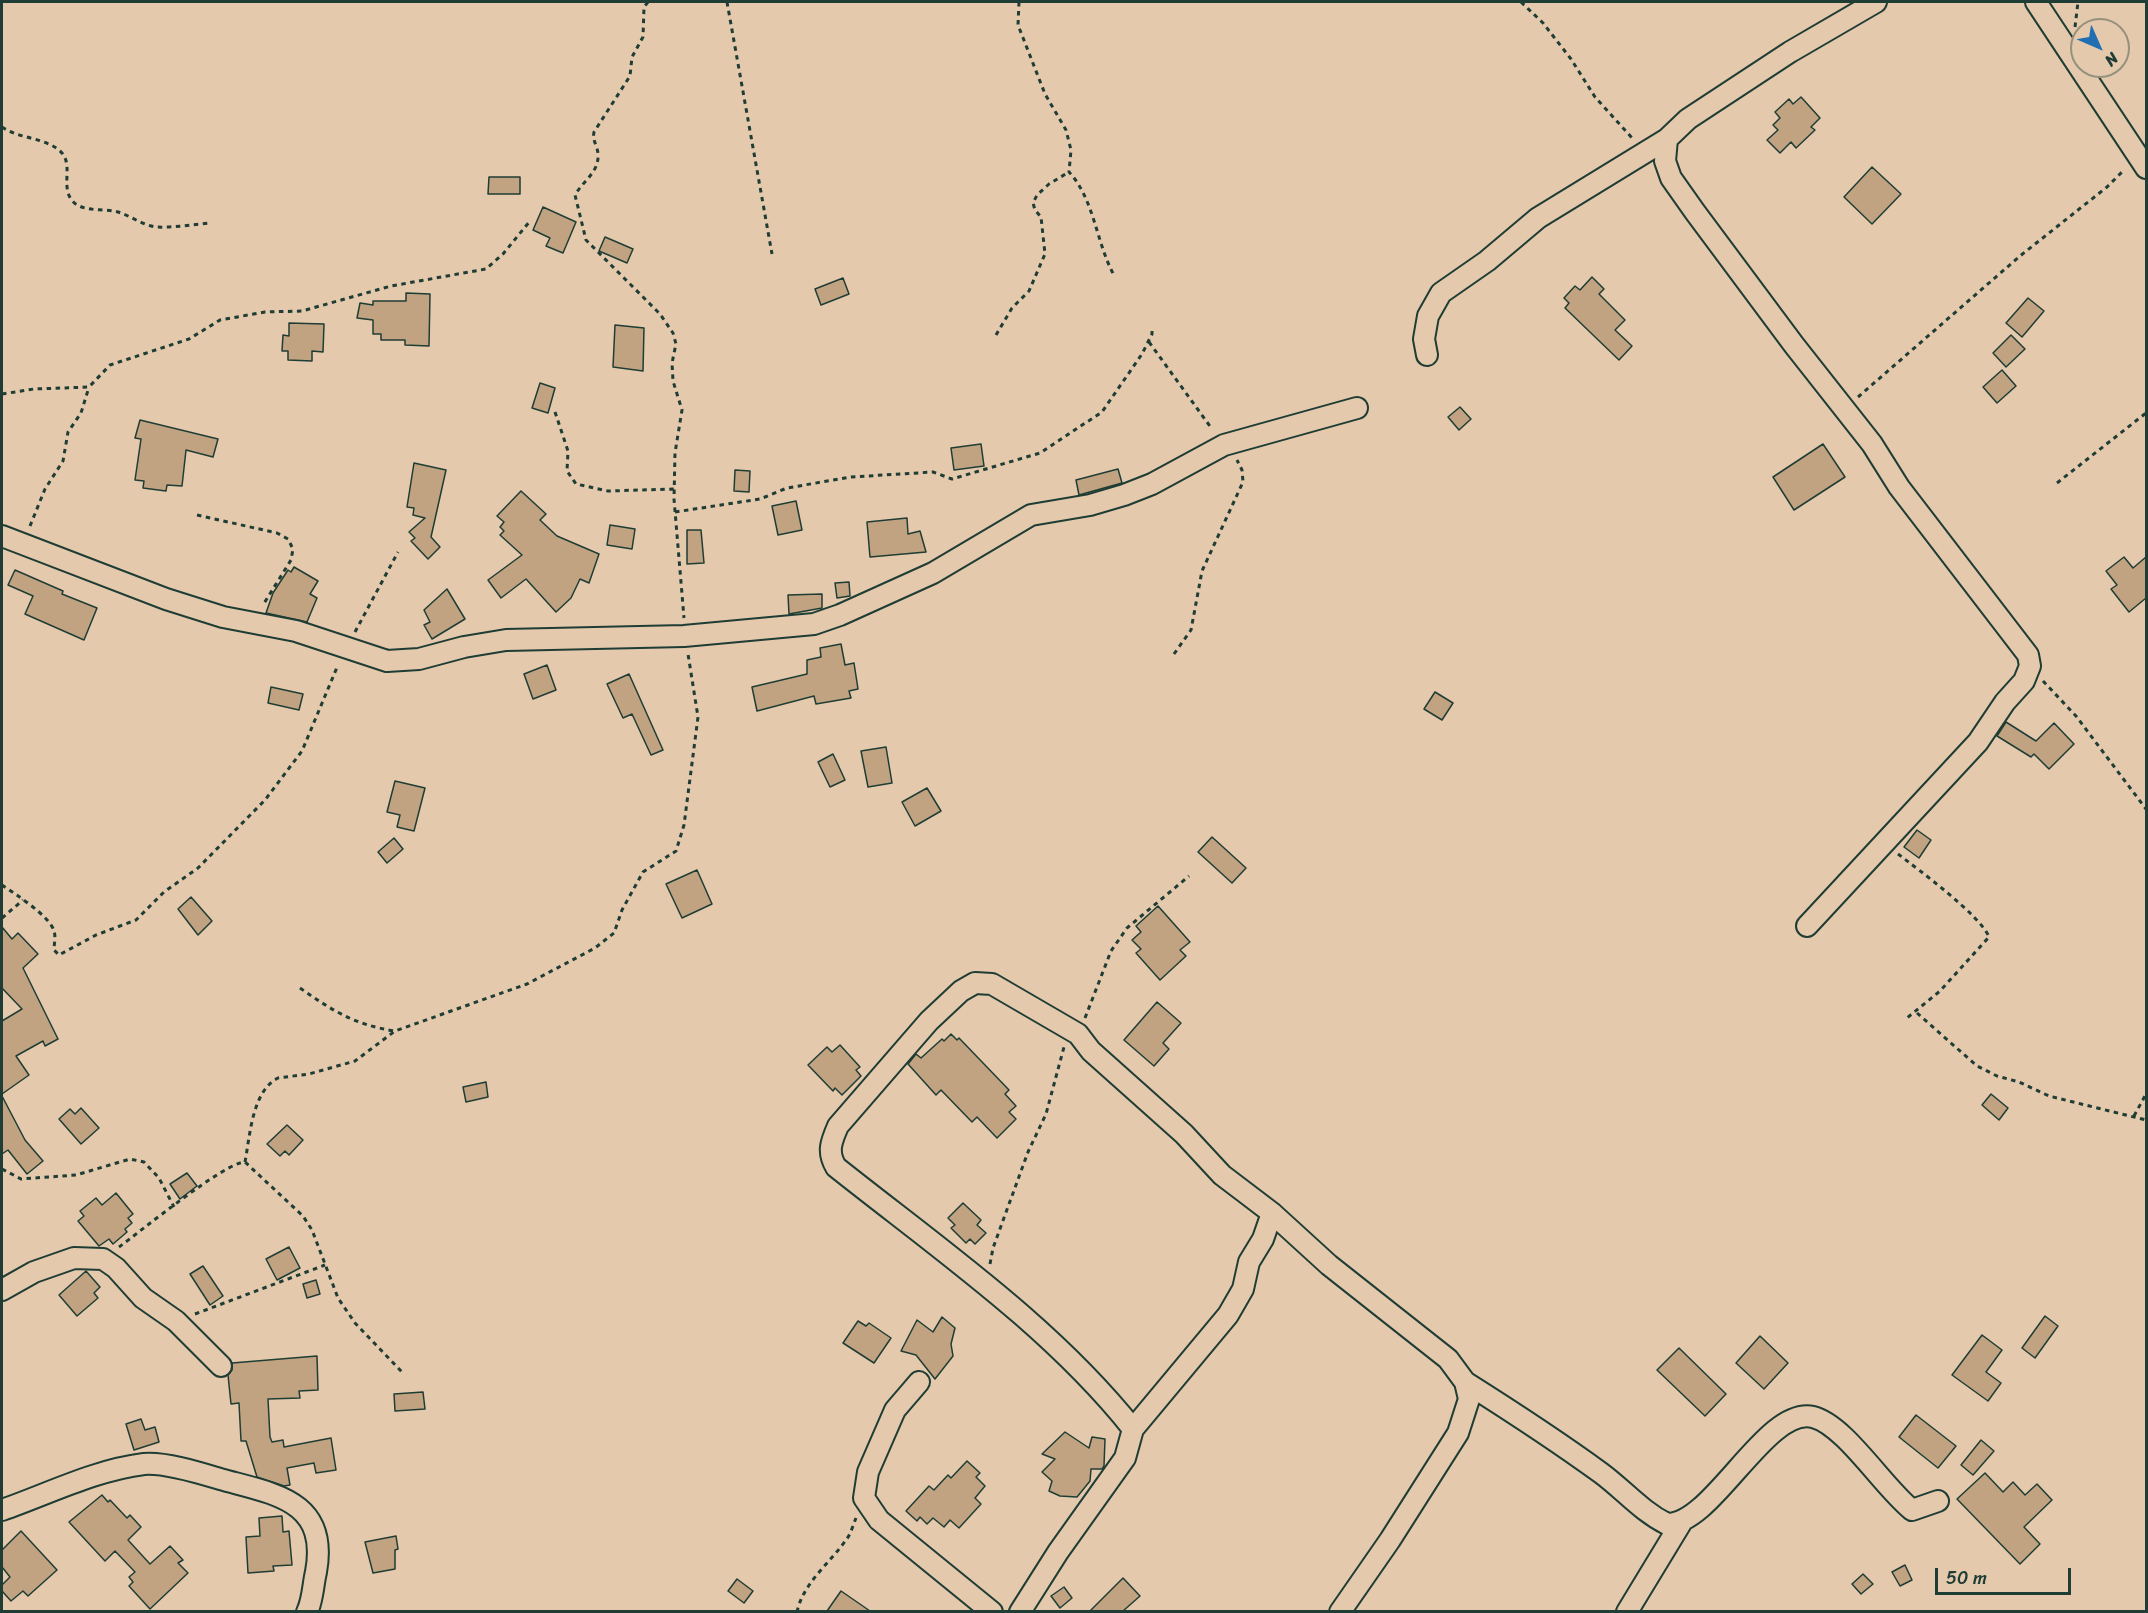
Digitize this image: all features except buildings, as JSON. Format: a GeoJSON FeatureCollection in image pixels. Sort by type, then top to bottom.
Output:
{"type":"FeatureCollection","features":[{"type":"Feature","properties":{"kind":"street"},"geometry":{"type":"LineString","coordinates":[[1427,355],[1424,339],[1428,316],[1441,293],[1487,261],[1538,218],[1667,139],[1697,113],[1790,52],[1876,2]]}},
{"type":"Feature","properties":{"kind":"street"},"geometry":{"type":"LineString","coordinates":[[2036,2],[2142,162]]}},
{"type":"Feature","properties":{"kind":"street"},"geometry":{"type":"LineString","coordinates":[[1667,139],[1665,161],[1671,178],[1794,345],[1872,444],[1899,487],[2028,655],[2030,666],[2024,681],[2005,702],[1978,742],[1807,926]]}},
{"type":"Feature","properties":{"kind":"street"},"geometry":{"type":"LineString","coordinates":[[9,538],[166,598],[223,617],[256,622],[347,647],[361,655],[387,661],[419,659],[464,647],[506,640],[684,636],[814,624],[840,615],[933,573],[1031,515],[1090,505],[1124,495],[1152,484],[1224,445],[1357,408]]}},
{"type":"Feature","properties":{"kind":"street"},"geometry":{"type":"LineString","coordinates":[[1133,1429],[1107,1396],[1035,1326],[836,1167],[831,1159],[830,1146],[838,1126],[929,1021],[961,991],[975,983],[992,984],[1074,1031],[1091,1051],[1184,1134],[1222,1175],[1272,1213],[1329,1265],[1448,1359],[1465,1382],[1604,1476],[1645,1512],[1667,1524],[1689,1519],[1765,1441],[1794,1417],[1811,1417],[1832,1425],[1897,1498],[1912,1510],[1938,1502]]}},
{"type":"Feature","properties":{"kind":"street"},"geometry":{"type":"LineString","coordinates":[[1020,1611],[1058,1552],[1125,1458],[1133,1429],[1228,1315],[1243,1289],[1249,1262],[1263,1239],[1272,1213]]}},
{"type":"Feature","properties":{"kind":"street"},"geometry":{"type":"LineString","coordinates":[[1263,1239],[1293,1233]]}},
{"type":"Feature","properties":{"kind":"street"},"geometry":{"type":"LineString","coordinates":[[2,1290],[34,1272],[74,1258],[103,1259],[116,1268],[143,1298],[176,1321],[221,1366]]}},
{"type":"Feature","properties":{"kind":"street"},"geometry":{"type":"LineString","coordinates":[[919,1382],[895,1410],[868,1472],[864,1498],[879,1520],[992,1611]]}},
{"type":"Feature","properties":{"kind":"street"},"geometry":{"type":"LineString","coordinates":[[1340,1611],[1390,1540],[1458,1433],[1469,1399],[1465,1382]]}},
{"type":"Feature","properties":{"kind":"street"},"geometry":{"type":"LineString","coordinates":[[2,1510],[114,1469],[148,1464],[200,1473],[276,1495],[307,1513],[316,1529],[318,1560],[307,1611]]}},
{"type":"Feature","properties":{"kind":"street"},"geometry":{"type":"LineString","coordinates":[[1627,1611],[1681,1522]]}},
{"type":"Feature","properties":{"kind":"path"},"geometry":{"type":"LineString","coordinates":[[245,1162],[252,1122],[264,1088],[271,1082],[278,1078],[327,1070],[355,1060],[395,1031],[527,984],[596,948],[614,933],[622,910],[643,872],[676,851],[684,825],[698,717],[684,636],[675,512],[675,453],[682,410],[673,381],[672,363],[676,344],[673,333],[660,314],[586,240],[575,195],[595,171],[598,153],[593,138],[594,132],[630,76],[632,57],[643,37],[644,7],[648,2]]}},
{"type":"Feature","properties":{"kind":"path"},"geometry":{"type":"LineString","coordinates":[[727,2],[772,254]]}},
{"type":"Feature","properties":{"kind":"path"},"geometry":{"type":"LineString","coordinates":[[1018,2],[1018,26],[1045,94],[1066,130],[1071,150],[1069,172],[1079,183],[1106,261],[1115,277]]}},
{"type":"Feature","properties":{"kind":"path"},"geometry":{"type":"LineString","coordinates":[[1521,2],[1543,23],[1571,59],[1595,97],[1644,152]]}},
{"type":"Feature","properties":{"kind":"path"},"geometry":{"type":"LineString","coordinates":[[2,127],[13,135],[40,141],[63,153],[67,165],[67,191],[71,200],[78,206],[118,212],[156,227],[211,223]]}},
{"type":"Feature","properties":{"kind":"path"},"geometry":{"type":"LineString","coordinates":[[1844,409],[2020,256],[2142,162]]}},
{"type":"Feature","properties":{"kind":"path"},"geometry":{"type":"LineString","coordinates":[[996,335],[1012,308],[1029,291],[1045,255],[1041,217],[1033,203],[1037,195],[1049,184],[1069,172]]}},
{"type":"Feature","properties":{"kind":"path"},"geometry":{"type":"LineString","coordinates":[[9,538],[29,528],[45,489],[63,460],[68,432],[81,413],[89,387],[110,364],[189,339],[220,320],[265,312],[302,311],[391,286],[486,269],[504,254],[530,221]]}},
{"type":"Feature","properties":{"kind":"path"},"geometry":{"type":"LineString","coordinates":[[675,512],[760,499],[788,488],[851,477],[933,471],[952,479],[1040,453],[1102,412],[1149,342],[1152,328]]}},
{"type":"Feature","properties":{"kind":"path"},"geometry":{"type":"LineString","coordinates":[[1149,342],[1239,463],[1243,482],[1202,572],[1191,630],[1174,654]]}},
{"type":"Feature","properties":{"kind":"path"},"geometry":{"type":"LineString","coordinates":[[2,394],[34,389],[89,387]]}},
{"type":"Feature","properties":{"kind":"path"},"geometry":{"type":"LineString","coordinates":[[555,412],[568,451],[567,471],[576,484],[608,491],[674,489]]}},
{"type":"Feature","properties":{"kind":"path"},"geometry":{"type":"LineString","coordinates":[[2057,483],[2146,413]]}},
{"type":"Feature","properties":{"kind":"path"},"geometry":{"type":"LineString","coordinates":[[197,515],[277,532],[288,539],[293,549],[291,560],[277,585],[257,611],[256,622]]}},
{"type":"Feature","properties":{"kind":"path"},"geometry":{"type":"LineString","coordinates":[[2,885],[52,926],[54,950],[59,955],[96,935],[136,920],[164,892],[198,868],[265,800],[302,751],[313,719],[347,647],[398,552]]}},
{"type":"Feature","properties":{"kind":"path"},"geometry":{"type":"LineString","coordinates":[[2030,666],[2076,716],[2146,809]]}},
{"type":"Feature","properties":{"kind":"path"},"geometry":{"type":"LineString","coordinates":[[1885,844],[1966,911],[1986,930],[1989,937],[1971,959],[1917,1013],[1907,1018]]}},
{"type":"Feature","properties":{"kind":"path"},"geometry":{"type":"LineString","coordinates":[[987,1287],[993,1248],[1028,1152],[1046,1114],[1060,1059],[1097,994],[1111,951],[1127,928],[1189,876]]}},
{"type":"Feature","properties":{"kind":"path"},"geometry":{"type":"LineString","coordinates":[[2,918],[23,900]]}},
{"type":"Feature","properties":{"kind":"path"},"geometry":{"type":"LineString","coordinates":[[300,988],[339,1014],[375,1028],[395,1031]]}},
{"type":"Feature","properties":{"kind":"path"},"geometry":{"type":"LineString","coordinates":[[1917,1013],[1977,1066],[1987,1071],[2049,1096],[2146,1120]]}},
{"type":"Feature","properties":{"kind":"path"},"geometry":{"type":"LineString","coordinates":[[2134,1116],[2146,1094]]}},
{"type":"Feature","properties":{"kind":"path"},"geometry":{"type":"LineString","coordinates":[[2,1169],[21,1179],[76,1175],[130,1159],[144,1162],[152,1170],[174,1207]]}},
{"type":"Feature","properties":{"kind":"path"},"geometry":{"type":"LineString","coordinates":[[103,1259],[237,1162],[245,1162],[303,1216],[312,1230],[338,1298],[355,1323],[402,1372]]}},
{"type":"Feature","properties":{"kind":"path"},"geometry":{"type":"LineString","coordinates":[[176,1321],[325,1265]]}},
{"type":"Feature","properties":{"kind":"path"},"geometry":{"type":"LineString","coordinates":[[797,1611],[799,1601],[810,1584],[848,1538],[864,1498]]}}]}
